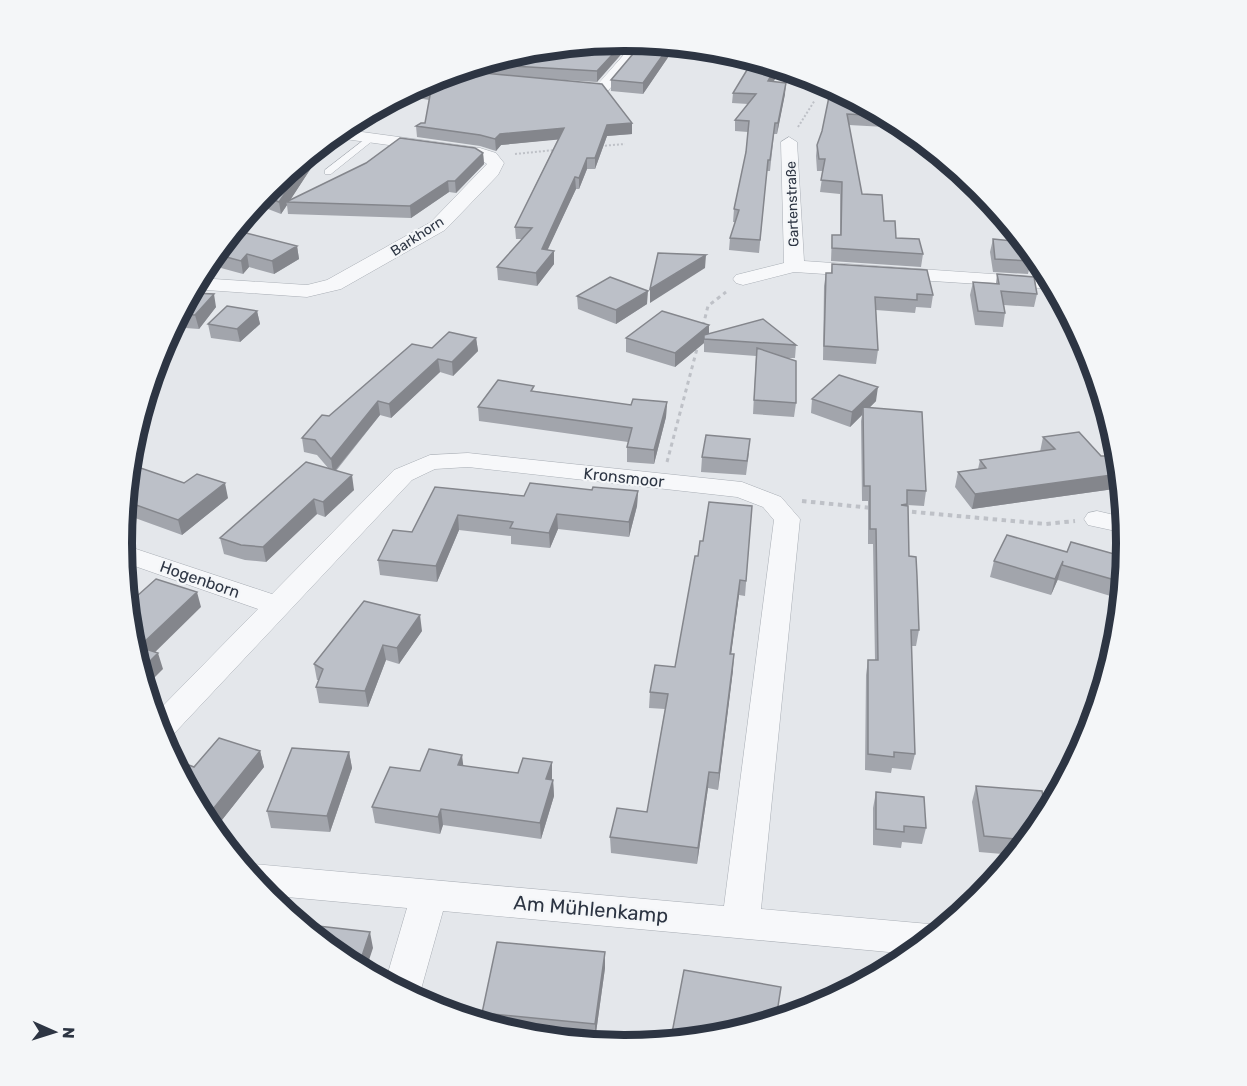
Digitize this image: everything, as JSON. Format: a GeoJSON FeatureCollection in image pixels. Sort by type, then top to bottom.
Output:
{"type":"FeatureCollection","features":[{"type":"Feature","properties":{"kind":"street"},"geometry":{"type":"LineString","coordinates":[[557,85],[602,89],[634,51]]}},
{"type":"Feature","properties":{"kind":"street"},"geometry":{"type":"LineString","coordinates":[[349,135],[480,153],[490,157]]}},
{"type":"Feature","properties":{"kind":"street","name":"Gartenstraße"},"geometry":{"type":"LineString","coordinates":[[789,142],[794,267]]}},
{"type":"Feature","properties":{"kind":"street","name":"Barkhorn"},"geometry":{"type":"LineString","coordinates":[[205,285],[307,291],[334,285],[438,225],[492,171],[496,163],[490,157]]}},
{"type":"Feature","properties":{"kind":"street","name":"Gartenstraße"},"geometry":{"type":"LineString","coordinates":[[743,279],[794,267],[1041,283]]}},
{"type":"Feature","properties":{"kind":"street","name":"Kronsmoor"},"geometry":{"type":"LineString","coordinates":[[166,723],[403,475],[430,462],[468,460],[742,490],[772,502]]}},
{"type":"Feature","properties":{"kind":"street"},"geometry":{"type":"LineString","coordinates":[[741,921],[787,519],[772,502]]}},
{"type":"Feature","properties":{"kind":"street"},"geometry":{"type":"LineString","coordinates":[[1097,519],[1115,523]]}},
{"type":"Feature","properties":{"kind":"street","name":"Hogenborn"},"geometry":{"type":"LineString","coordinates":[[132,556],[277,606]]}},
{"type":"Feature","properties":{"kind":"street","name":"Am Mühlenkamp"},"geometry":{"type":"LineString","coordinates":[[266,880],[741,921],[915,939]]}},
{"type":"Feature","properties":{"kind":"street"},"geometry":{"type":"LineString","coordinates":[[404,983],[429,896]]}},
{"type":"Feature","properties":{"kind":"lane"},"geometry":{"type":"LineString","coordinates":[[328,172],[372,138]]}},
{"type":"Feature","properties":{"kind":"path"},"geometry":{"type":"LineString","coordinates":[[789,142],[818,91]]}},
{"type":"Feature","properties":{"kind":"path"},"geometry":{"type":"LineString","coordinates":[[591,147],[625,144]]}},
{"type":"Feature","properties":{"kind":"path"},"geometry":{"type":"LineString","coordinates":[[490,157],[557,150]]}},
{"type":"Feature","properties":{"kind":"path"},"geometry":{"type":"LineString","coordinates":[[702,328],[708,306],[743,279]]}},
{"type":"Feature","properties":{"kind":"path"},"geometry":{"type":"LineString","coordinates":[[662,482],[699,339]]}},
{"type":"Feature","properties":{"kind":"path"},"geometry":{"type":"LineString","coordinates":[[772,502],[798,501],[880,509]]}},
{"type":"Feature","properties":{"kind":"path"},"geometry":{"type":"LineString","coordinates":[[892,510],[1046,525],[1097,519]]}},
{"type":"Feature","properties":{"kind":"building"},"geometry":{"type":"Polygon","coordinates":[[[615,51],[597,71],[506,66],[559,55],[615,51]]]}},
{"type":"Feature","properties":{"kind":"building"},"geometry":{"type":"Polygon","coordinates":[[[635,51],[664,53],[643,83],[611,80],[635,51]]]}},
{"type":"Feature","properties":{"kind":"building"},"geometry":{"type":"Polygon","coordinates":[[[749,67],[772,74],[768,81],[786,83],[778,123],[775,123],[770,160],[768,160],[760,240],[730,238],[739,210],[734,209],[746,152],[749,121],[735,120],[756,94],[733,93],[749,67]]]}},
{"type":"Feature","properties":{"kind":"building"},"geometry":{"type":"Polygon","coordinates":[[[480,73],[602,84],[632,123],[607,125],[595,158],[587,158],[579,178],[575,177],[542,249],[554,251],[536,273],[497,267],[532,228],[515,227],[564,128],[500,134],[495,139],[416,126],[425,123],[431,90],[480,73]]]}},
{"type":"Feature","properties":{"kind":"building"},"geometry":{"type":"Polygon","coordinates":[[[829,96],[866,115],[847,114],[862,194],[882,195],[884,221],[895,221],[896,238],[919,239],[923,254],[832,248],[832,235],[841,235],[842,182],[821,180],[825,159],[819,159],[817,145],[829,96]]]}},
{"type":"Feature","properties":{"kind":"building"},"geometry":{"type":"Polygon","coordinates":[[[400,138],[475,148],[483,153],[455,181],[448,181],[410,206],[286,202],[366,163],[400,138]]]}},
{"type":"Feature","properties":{"kind":"building"},"geometry":{"type":"Polygon","coordinates":[[[298,174],[279,202],[272,199],[298,174]]]}},
{"type":"Feature","properties":{"kind":"building"},"geometry":{"type":"Polygon","coordinates":[[[242,232],[297,246],[272,261],[247,254],[241,261],[224,256],[242,232]]]}},
{"type":"Feature","properties":{"kind":"building"},"geometry":{"type":"Polygon","coordinates":[[[993,239],[1012,241],[1026,261],[995,259],[993,239]]]}},
{"type":"Feature","properties":{"kind":"building"},"geometry":{"type":"Polygon","coordinates":[[[658,253],[706,255],[650,289],[658,253]]]}},
{"type":"Feature","properties":{"kind":"building"},"geometry":{"type":"Polygon","coordinates":[[[832,264],[927,270],[933,295],[917,294],[917,300],[875,297],[878,350],[824,346],[826,273],[832,273],[832,264]]]}},
{"type":"Feature","properties":{"kind":"building"},"geometry":{"type":"Polygon","coordinates":[[[997,274],[1034,277],[1037,294],[1001,291],[1005,313],[978,311],[973,282],[999,284],[997,274]]]}},
{"type":"Feature","properties":{"kind":"building"},"geometry":{"type":"Polygon","coordinates":[[[610,277],[648,291],[616,310],[577,296],[610,277]]]}},
{"type":"Feature","properties":{"kind":"building"},"geometry":{"type":"Polygon","coordinates":[[[199,293],[214,294],[195,315],[188,315],[199,293]]]}},
{"type":"Feature","properties":{"kind":"building"},"geometry":{"type":"Polygon","coordinates":[[[227,306],[257,311],[237,329],[208,324],[227,306]]]}},
{"type":"Feature","properties":{"kind":"building"},"geometry":{"type":"Polygon","coordinates":[[[662,311],[709,325],[675,353],[626,338],[662,311]]]}},
{"type":"Feature","properties":{"kind":"building"},"geometry":{"type":"Polygon","coordinates":[[[763,319],[796,345],[704,339],[704,335],[763,319]]]}},
{"type":"Feature","properties":{"kind":"building"},"geometry":{"type":"Polygon","coordinates":[[[449,332],[476,338],[452,362],[438,359],[389,404],[378,401],[331,459],[315,440],[302,438],[322,415],[329,416],[412,344],[432,348],[449,332]]]}},
{"type":"Feature","properties":{"kind":"building"},"geometry":{"type":"Polygon","coordinates":[[[757,348],[796,361],[796,403],[754,400],[757,348]]]}},
{"type":"Feature","properties":{"kind":"building"},"geometry":{"type":"Polygon","coordinates":[[[839,375],[878,387],[852,412],[812,399],[839,375]]]}},
{"type":"Feature","properties":{"kind":"building"},"geometry":{"type":"Polygon","coordinates":[[[498,380],[534,386],[531,391],[631,405],[633,399],[667,402],[654,450],[627,447],[632,428],[478,407],[498,380]]]}},
{"type":"Feature","properties":{"kind":"building"},"geometry":{"type":"Polygon","coordinates":[[[863,407],[922,412],[926,491],[907,490],[907,504],[901,505],[908,506],[909,556],[916,557],[919,630],[911,630],[915,754],[894,752],[894,757],[868,754],[868,660],[878,660],[876,529],[870,529],[870,486],[864,486],[863,407]]]}},
{"type":"Feature","properties":{"kind":"building"},"geometry":{"type":"Polygon","coordinates":[[[1079,432],[1101,456],[1107,456],[1110,475],[975,494],[958,472],[986,468],[980,460],[1055,449],[1043,437],[1079,432]]]}},
{"type":"Feature","properties":{"kind":"building"},"geometry":{"type":"Polygon","coordinates":[[[706,435],[750,439],[747,461],[702,457],[706,435]]]}},
{"type":"Feature","properties":{"kind":"building"},"geometry":{"type":"Polygon","coordinates":[[[306,462],[352,475],[323,502],[314,499],[263,547],[241,545],[220,538],[306,462]]]}},
{"type":"Feature","properties":{"kind":"building"},"geometry":{"type":"Polygon","coordinates":[[[138,467],[184,483],[197,474],[225,483],[178,520],[134,504],[138,467]]]}},
{"type":"Feature","properties":{"kind":"building"},"geometry":{"type":"Polygon","coordinates":[[[530,483],[592,490],[593,487],[638,491],[629,522],[557,514],[549,533],[510,528],[513,522],[458,515],[436,566],[378,560],[393,530],[412,532],[435,487],[524,496],[530,483]]]}},
{"type":"Feature","properties":{"kind":"building"},"geometry":{"type":"Polygon","coordinates":[[[709,502],[752,506],[746,581],[740,580],[730,654],[734,654],[719,773],[709,772],[698,848],[610,837],[617,808],[647,812],[668,694],[650,692],[655,665],[675,667],[695,556],[698,556],[700,541],[703,541],[709,502]]]}},
{"type":"Feature","properties":{"kind":"building"},"geometry":{"type":"Polygon","coordinates":[[[1007,535],[1067,552],[1071,542],[1115,554],[1114,580],[1062,565],[1063,561],[1055,579],[994,561],[1007,535]]]}},
{"type":"Feature","properties":{"kind":"building"},"geometry":{"type":"Polygon","coordinates":[[[156,579],[197,592],[142,644],[135,598],[156,579]]]}},
{"type":"Feature","properties":{"kind":"building"},"geometry":{"type":"Polygon","coordinates":[[[364,601],[420,615],[397,648],[383,645],[365,691],[316,687],[323,669],[314,664],[364,601]]]}},
{"type":"Feature","properties":{"kind":"building"},"geometry":{"type":"Polygon","coordinates":[[[143,648],[158,653],[147,664],[143,648]]]}},
{"type":"Feature","properties":{"kind":"building"},"geometry":{"type":"Polygon","coordinates":[[[219,738],[260,751],[211,811],[183,763],[194,767],[219,738]]]}},
{"type":"Feature","properties":{"kind":"building"},"geometry":{"type":"Polygon","coordinates":[[[292,748],[349,752],[327,816],[267,811],[292,748]]]}},
{"type":"Feature","properties":{"kind":"building"},"geometry":{"type":"Polygon","coordinates":[[[429,749],[462,755],[458,765],[518,773],[523,758],[552,762],[546,779],[553,780],[540,823],[441,809],[438,817],[372,807],[390,767],[420,771],[429,749]]]}},
{"type":"Feature","properties":{"kind":"building"},"geometry":{"type":"Polygon","coordinates":[[[976,786],[1042,791],[1044,799],[1017,839],[984,836],[976,786]]]}},
{"type":"Feature","properties":{"kind":"building"},"geometry":{"type":"Polygon","coordinates":[[[876,792],[924,797],[926,828],[904,826],[904,832],[876,829],[876,792]]]}},
{"type":"Feature","properties":{"kind":"building"},"geometry":{"type":"Polygon","coordinates":[[[317,928],[370,932],[361,959],[350,952],[317,928]]]}},
{"type":"Feature","properties":{"kind":"building"},"geometry":{"type":"Polygon","coordinates":[[[497,942],[605,952],[595,1024],[482,1013],[497,942]]]}},
{"type":"Feature","properties":{"kind":"building"},"geometry":{"type":"Polygon","coordinates":[[[684,970],[781,987],[777,1010],[719,1026],[672,1032],[684,970]]]}}]}
